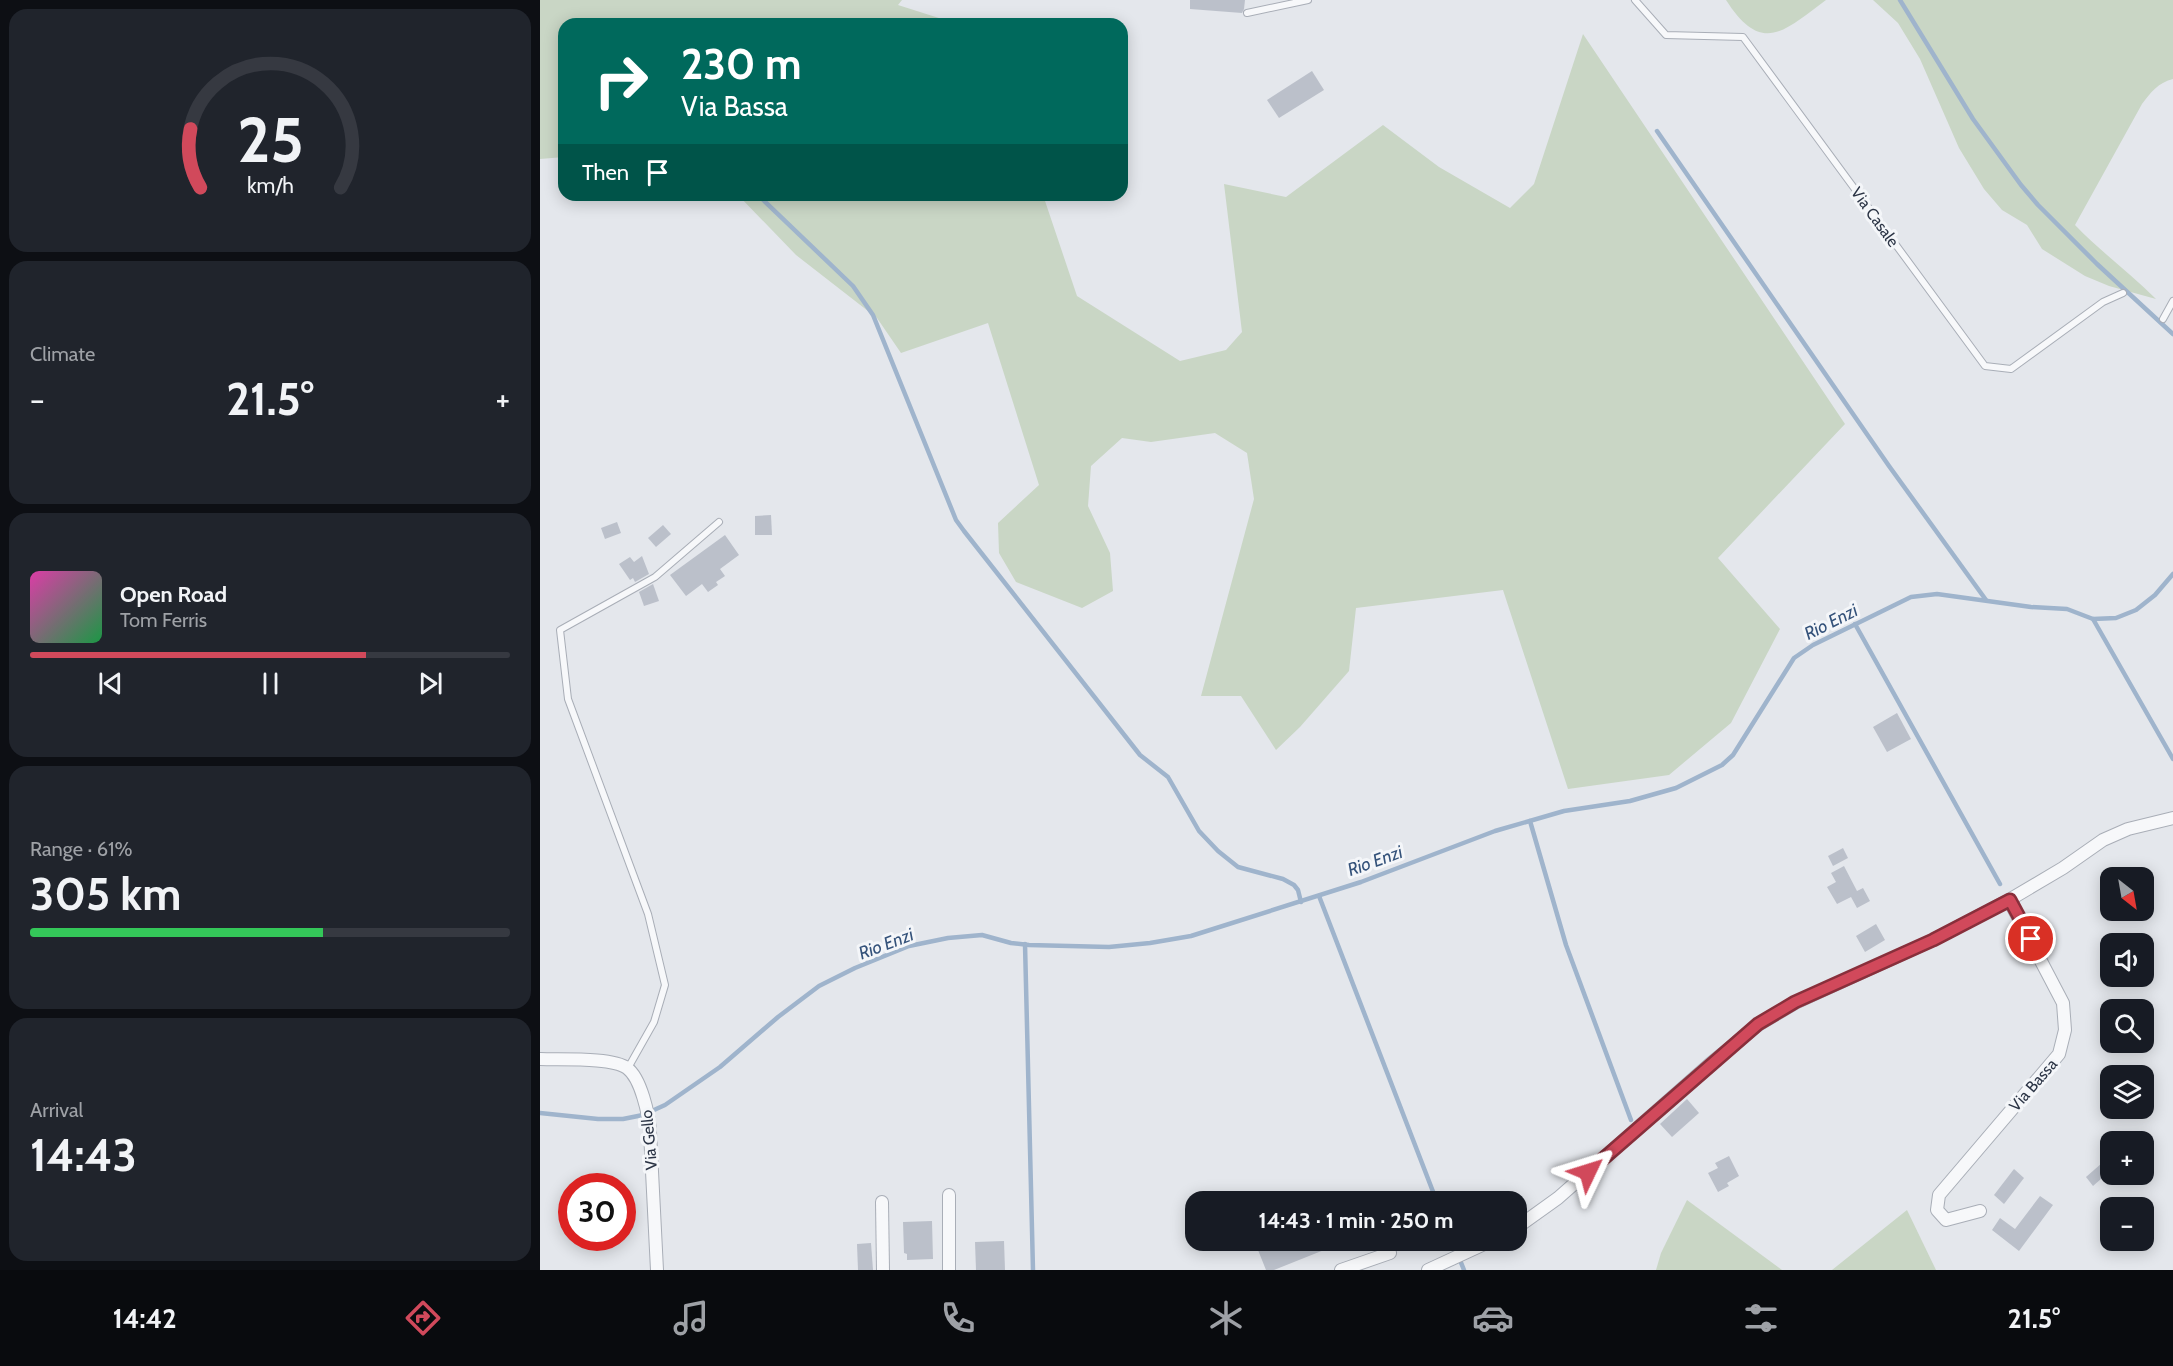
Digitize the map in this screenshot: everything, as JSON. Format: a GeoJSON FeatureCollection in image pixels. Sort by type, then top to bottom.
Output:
{"type":"FeatureCollection","features":[{"type":"Feature","properties":{"kind":"street"},"geometry":{"type":"LineString","coordinates":[[1527,1220],[1558,1198],[1758,1024],[1795,1002],[1933,940],[2010,900],[2063,868],[2103,840],[2128,829],[2173,818]]}},
{"type":"Feature","properties":{"kind":"street","name":"Via Bassa"},"geometry":{"type":"LineString","coordinates":[[1980,1211],[1946,1220],[1937,1210],[1939,1195],[2059,1054],[2066,1030],[2063,1003],[2010,900]]}},
{"type":"Feature","properties":{"kind":"street"},"geometry":{"type":"LineString","coordinates":[[540,1059],[610,1062],[628,1068]]}},
{"type":"Feature","properties":{"kind":"street","name":"Via Gello"},"geometry":{"type":"LineString","coordinates":[[628,1068],[640,1089],[649,1115],[657,1270]]}},
{"type":"Feature","properties":{"kind":"street"},"geometry":{"type":"LineString","coordinates":[[949,1195],[949,1270]]}},
{"type":"Feature","properties":{"kind":"street"},"geometry":{"type":"LineString","coordinates":[[882,1202],[883,1270]]}},
{"type":"Feature","properties":{"kind":"street"},"geometry":{"type":"LineString","coordinates":[[1428,1270],[1471,1251]]}},
{"type":"Feature","properties":{"kind":"street"},"geometry":{"type":"LineString","coordinates":[[1341,1270],[1390,1253]]}},
{"type":"Feature","properties":{"kind":"lane"},"geometry":{"type":"LineString","coordinates":[[1247,13],[1308,0]]}},
{"type":"Feature","properties":{"kind":"lane","name":"Via Casale"},"geometry":{"type":"LineString","coordinates":[[1635,0],[1666,35],[1743,37],[1984,366],[2011,369],[2103,302],[2123,293]]}},
{"type":"Feature","properties":{"kind":"lane"},"geometry":{"type":"LineString","coordinates":[[2163,319],[2173,301]]}},
{"type":"Feature","properties":{"kind":"lane"},"geometry":{"type":"LineString","coordinates":[[628,1068],[654,1022],[665,985],[648,914],[568,699],[560,630],[655,577],[719,522]]}},
{"type":"Feature","properties":{"kind":"green space"},"geometry":{"type":"Polygon","coordinates":[[[540,0],[902,0],[898,5],[939,18],[558,18],[558,158],[540,159],[540,0]]]}},
{"type":"Feature","properties":{"kind":"green space"},"geometry":{"type":"Polygon","coordinates":[[[1726,0],[1826,0],[1785,28],[1774,33],[1762,33],[1751,28],[1739,17],[1726,0]]]}},
{"type":"Feature","properties":{"kind":"green space"},"geometry":{"type":"Polygon","coordinates":[[[1873,0],[2173,0],[2173,79],[2159,85],[2142,104],[2075,225],[2156,299],[2109,286],[2085,276],[2042,249],[2027,225],[2002,210],[1984,189],[1959,148],[1920,59],[1898,23],[1873,0]]]}},
{"type":"Feature","properties":{"kind":"green space"},"geometry":{"type":"Polygon","coordinates":[[[1583,34],[1845,424],[1718,558],[1780,629],[1731,723],[1669,775],[1568,789],[1503,590],[1356,608],[1349,671],[1300,727],[1276,750],[1241,696],[1201,696],[1254,499],[1247,453],[1215,433],[1151,442],[1122,438],[1091,466],[1088,506],[1110,553],[1113,591],[1082,608],[1016,582],[999,553],[998,523],[1039,485],[988,323],[901,353],[877,318],[796,255],[744,201],[1045,201],[1077,296],[1180,361],[1226,350],[1242,332],[1224,184],[1286,197],[1383,125],[1439,167],[1510,208],[1534,184],[1583,34]]]}},
{"type":"Feature","properties":{"kind":"green space"},"geometry":{"type":"Polygon","coordinates":[[[1687,1200],[1782,1270],[1656,1270],[1661,1253],[1687,1200]]]}},
{"type":"Feature","properties":{"kind":"green space"},"geometry":{"type":"Polygon","coordinates":[[[1907,1210],[1936,1270],[1832,1270],[1907,1210]]]}},
{"type":"Feature","properties":{"kind":"building"},"geometry":{"type":"Polygon","coordinates":[[[1190,0],[1245,0],[1242,13],[1190,9],[1190,0]]]}},
{"type":"Feature","properties":{"kind":"building"},"geometry":{"type":"Polygon","coordinates":[[[1312,71],[1324,90],[1279,118],[1267,100],[1312,71]]]}},
{"type":"Feature","properties":{"kind":"building"},"geometry":{"type":"Polygon","coordinates":[[[771,515],[772,535],[755,535],[755,516],[771,515]]]}},
{"type":"Feature","properties":{"kind":"building"},"geometry":{"type":"Polygon","coordinates":[[[617,522],[621,533],[605,539],[601,528],[617,522]]]}},
{"type":"Feature","properties":{"kind":"building"},"geometry":{"type":"Polygon","coordinates":[[[663,525],[671,534],[656,547],[648,538],[663,525]]]}},
{"type":"Feature","properties":{"kind":"building"},"geometry":{"type":"Polygon","coordinates":[[[725,535],[739,555],[720,569],[725,576],[716,582],[718,585],[708,592],[702,584],[686,596],[670,575],[725,535]]]}},
{"type":"Feature","properties":{"kind":"building"},"geometry":{"type":"Polygon","coordinates":[[[642,556],[649,574],[635,582],[633,578],[630,580],[619,564],[630,557],[634,562],[642,556]]]}},
{"type":"Feature","properties":{"kind":"building"},"geometry":{"type":"Polygon","coordinates":[[[653,584],[659,601],[644,606],[639,592],[653,584]]]}},
{"type":"Feature","properties":{"kind":"building"},"geometry":{"type":"Polygon","coordinates":[[[1897,713],[1911,739],[1887,752],[1873,727],[1897,713]]]}},
{"type":"Feature","properties":{"kind":"building"},"geometry":{"type":"Polygon","coordinates":[[[1843,848],[1848,858],[1833,866],[1828,856],[1843,848]]]}},
{"type":"Feature","properties":{"kind":"building"},"geometry":{"type":"Polygon","coordinates":[[[1844,866],[1857,891],[1863,888],[1870,901],[1857,908],[1851,897],[1837,904],[1827,887],[1836,882],[1831,873],[1844,866]]]}},
{"type":"Feature","properties":{"kind":"building"},"geometry":{"type":"Polygon","coordinates":[[[1876,924],[1885,940],[1865,952],[1856,936],[1876,924]]]}},
{"type":"Feature","properties":{"kind":"building"},"geometry":{"type":"Polygon","coordinates":[[[1687,1099],[1699,1113],[1672,1137],[1660,1124],[1687,1099]]]}},
{"type":"Feature","properties":{"kind":"building"},"geometry":{"type":"Polygon","coordinates":[[[1729,1156],[1739,1176],[1727,1183],[1729,1186],[1718,1192],[1708,1173],[1718,1168],[1715,1163],[1729,1156]]]}},
{"type":"Feature","properties":{"kind":"building"},"geometry":{"type":"Polygon","coordinates":[[[2100,1165],[2100,1180],[2093,1186],[2086,1177],[2100,1165]]]}},
{"type":"Feature","properties":{"kind":"building"},"geometry":{"type":"Polygon","coordinates":[[[2014,1169],[2024,1178],[2004,1204],[1994,1195],[2014,1169]]]}},
{"type":"Feature","properties":{"kind":"building"},"geometry":{"type":"Polygon","coordinates":[[[2040,1196],[2053,1205],[2019,1251],[1992,1230],[2000,1218],[2015,1229],[2040,1196]]]}},
{"type":"Feature","properties":{"kind":"building"},"geometry":{"type":"Polygon","coordinates":[[[932,1221],[933,1259],[907,1260],[907,1254],[904,1253],[903,1222],[932,1221]]]}},
{"type":"Feature","properties":{"kind":"building"},"geometry":{"type":"Polygon","coordinates":[[[1004,1241],[1005,1270],[976,1270],[975,1242],[1004,1241]]]}},
{"type":"Feature","properties":{"kind":"building"},"geometry":{"type":"Polygon","coordinates":[[[871,1243],[873,1270],[858,1270],[857,1244],[871,1243]]]}},
{"type":"Feature","properties":{"kind":"building"},"geometry":{"type":"Polygon","coordinates":[[[1258,1251],[1322,1251],[1274,1270],[1266,1270],[1258,1251]]]}},
{"type":"Feature","properties":{"kind":"waterway"},"geometry":{"type":"LineString","coordinates":[[1900,0],[1973,119],[2021,185],[2097,264],[2173,334]]}},
{"type":"Feature","properties":{"kind":"waterway"},"geometry":{"type":"LineString","coordinates":[[1657,131],[1889,466],[1986,600]]}},
{"type":"Feature","properties":{"kind":"waterway"},"geometry":{"type":"LineString","coordinates":[[764,201],[853,286],[873,315],[956,520],[964,531],[1140,755],[1168,777],[1199,831],[1218,851],[1238,867],[1283,879],[1294,885],[1301,902]]}},
{"type":"Feature","properties":{"kind":"waterway","name":"Rio Enzi"},"geometry":{"type":"LineString","coordinates":[[540,1113],[598,1119],[623,1119],[643,1115],[665,1105],[720,1067],[778,1017],[819,986],[855,968],[909,946],[948,938],[982,935],[1029,945],[1109,947],[1191,936],[1361,882],[1495,831],[1564,811],[1630,801],[1676,788],[1722,765],[1733,755],[1794,658],[1813,645],[1911,597],[1937,594],[2031,607],[2067,609],[2093,619],[2116,618],[2136,610],[2155,595],[2173,574]]}},
{"type":"Feature","properties":{"kind":"waterway"},"geometry":{"type":"LineString","coordinates":[[2093,619],[2173,759]]}},
{"type":"Feature","properties":{"kind":"waterway"},"geometry":{"type":"LineString","coordinates":[[1855,624],[2000,884]]}},
{"type":"Feature","properties":{"kind":"waterway"},"geometry":{"type":"LineString","coordinates":[[1530,821],[1566,945],[1631,1120]]}},
{"type":"Feature","properties":{"kind":"waterway"},"geometry":{"type":"LineString","coordinates":[[1319,896],[1433,1191]]}},
{"type":"Feature","properties":{"kind":"waterway"},"geometry":{"type":"LineString","coordinates":[[1025,944],[1033,1270]]}},
{"type":"Feature","properties":{"kind":"waterway"},"geometry":{"type":"LineString","coordinates":[[1456,1251],[1464,1270]]}},
{"type":"Feature","properties":{"kind":"route"},"geometry":{"type":"LineString","coordinates":[[1588,1172],[1758,1024],[1795,1002],[1933,940],[2010,900],[2031,939]]}}]}
